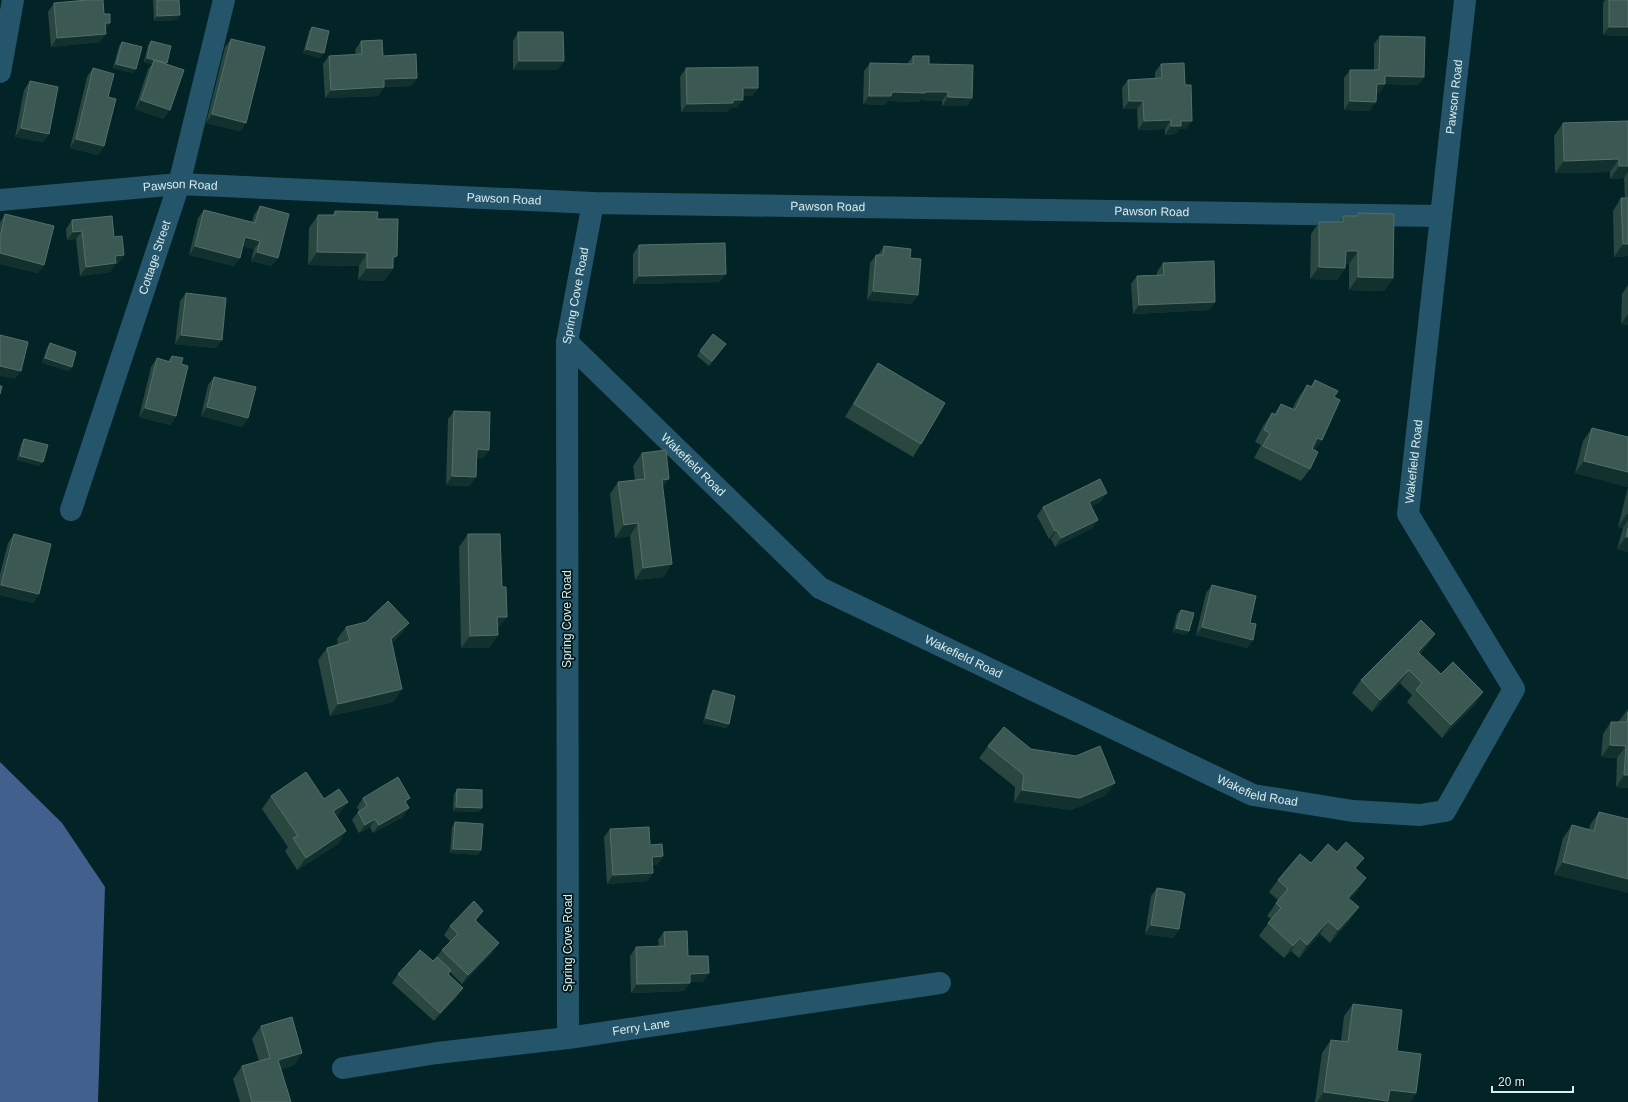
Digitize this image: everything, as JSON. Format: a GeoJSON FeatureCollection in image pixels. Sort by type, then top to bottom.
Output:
{"type":"FeatureCollection","features":[{"type":"Feature","properties":{"kind":"street"},"geometry":{"type":"LineString","coordinates":[[0,72],[13,0]]}},
{"type":"Feature","properties":{"kind":"street","name":"Cottage Street"},"geometry":{"type":"LineString","coordinates":[[71,510],[178,184],[224,0]]}},
{"type":"Feature","properties":{"kind":"street","name":"Pawson Road"},"geometry":{"type":"LineString","coordinates":[[0,200],[178,184],[593,203],[1440,216],[1465,0]]}},
{"type":"Feature","properties":{"kind":"street","name":"Spring Cove Road"},"geometry":{"type":"LineString","coordinates":[[568,1038],[567,342],[593,203]]}},
{"type":"Feature","properties":{"kind":"street","name":"Wakefield Road"},"geometry":{"type":"LineString","coordinates":[[567,342],[820,588],[1253,795],[1353,811],[1420,815],[1445,811],[1514,689],[1408,514],[1440,216]]}},
{"type":"Feature","properties":{"kind":"street","name":"Ferry Lane"},"geometry":{"type":"LineString","coordinates":[[343,1068],[437,1053],[568,1038],[940,983]]}},
{"type":"Feature","properties":{"kind":"water"},"geometry":{"type":"Polygon","coordinates":[[[0,762],[62,823],[105,887],[98,1102],[0,1102],[0,762]]]}},
{"type":"Feature","properties":{"kind":"building"},"geometry":{"type":"Polygon","coordinates":[[[103,0],[104,14],[110,14],[110,23],[105,23],[106,34],[57,38],[54,3],[103,0]]]}},
{"type":"Feature","properties":{"kind":"building"},"geometry":{"type":"Polygon","coordinates":[[[157,0],[179,0],[180,15],[157,16],[157,0]]]}},
{"type":"Feature","properties":{"kind":"building"},"geometry":{"type":"Polygon","coordinates":[[[1609,0],[1628,0],[1628,27],[1609,27],[1609,0]]]}},
{"type":"Feature","properties":{"kind":"building"},"geometry":{"type":"Polygon","coordinates":[[[312,27],[329,31],[324,53],[306,49],[312,27]]]}},
{"type":"Feature","properties":{"kind":"building"},"geometry":{"type":"Polygon","coordinates":[[[518,32],[563,32],[564,61],[519,61],[518,32]]]}},
{"type":"Feature","properties":{"kind":"building"},"geometry":{"type":"Polygon","coordinates":[[[1380,36],[1425,37],[1424,77],[1385,76],[1385,84],[1377,84],[1376,102],[1350,101],[1350,70],[1379,70],[1380,36]]]}},
{"type":"Feature","properties":{"kind":"building"},"geometry":{"type":"Polygon","coordinates":[[[231,39],[265,47],[246,123],[212,114],[231,39]]]}},
{"type":"Feature","properties":{"kind":"building"},"geometry":{"type":"Polygon","coordinates":[[[382,40],[383,56],[416,54],[417,78],[384,79],[384,87],[331,90],[329,56],[362,54],[361,41],[382,40]]]}},
{"type":"Feature","properties":{"kind":"building"},"geometry":{"type":"Polygon","coordinates":[[[151,41],[171,46],[167,63],[147,58],[151,41]]]}},
{"type":"Feature","properties":{"kind":"building"},"geometry":{"type":"Polygon","coordinates":[[[122,42],[142,47],[136,69],[116,64],[122,42]]]}},
{"type":"Feature","properties":{"kind":"building"},"geometry":{"type":"Polygon","coordinates":[[[913,56],[929,56],[929,64],[973,65],[972,98],[948,97],[948,92],[892,92],[891,96],[869,96],[870,63],[913,64],[913,56]]]}},
{"type":"Feature","properties":{"kind":"building"},"geometry":{"type":"Polygon","coordinates":[[[154,60],[184,70],[170,110],[141,100],[154,60]]]}},
{"type":"Feature","properties":{"kind":"building"},"geometry":{"type":"Polygon","coordinates":[[[1184,63],[1185,85],[1191,85],[1192,121],[1181,121],[1181,126],[1171,126],[1171,120],[1144,121],[1143,101],[1129,101],[1128,80],[1162,78],[1161,64],[1184,63]]]}},
{"type":"Feature","properties":{"kind":"building"},"geometry":{"type":"Polygon","coordinates":[[[758,67],[758,88],[743,88],[743,100],[733,100],[733,103],[687,104],[686,68],[758,67]]]}},
{"type":"Feature","properties":{"kind":"building"},"geometry":{"type":"Polygon","coordinates":[[[93,68],[114,74],[108,97],[116,99],[104,146],[76,139],[93,68]]]}},
{"type":"Feature","properties":{"kind":"building"},"geometry":{"type":"Polygon","coordinates":[[[30,81],[58,87],[49,134],[21,128],[30,81]]]}},
{"type":"Feature","properties":{"kind":"building"},"geometry":{"type":"Polygon","coordinates":[[[1628,121],[1628,166],[1619,166],[1619,159],[1564,161],[1563,123],[1628,121]]]}},
{"type":"Feature","properties":{"kind":"building"},"geometry":{"type":"Polygon","coordinates":[[[1621,198],[1628,198],[1628,244],[1623,244],[1621,198]]]}},
{"type":"Feature","properties":{"kind":"building"},"geometry":{"type":"Polygon","coordinates":[[[260,206],[289,214],[278,258],[257,252],[260,241],[245,237],[240,258],[195,246],[204,210],[255,223],[260,206]]]}},
{"type":"Feature","properties":{"kind":"building"},"geometry":{"type":"Polygon","coordinates":[[[335,211],[378,212],[377,219],[398,219],[397,256],[393,257],[393,268],[367,268],[367,253],[317,252],[318,215],[335,215],[335,211]]]}},
{"type":"Feature","properties":{"kind":"building"},"geometry":{"type":"Polygon","coordinates":[[[1358,213],[1394,214],[1393,278],[1358,277],[1358,251],[1346,251],[1345,268],[1319,267],[1319,222],[1343,222],[1343,216],[1358,216],[1358,213]]]}},
{"type":"Feature","properties":{"kind":"building"},"geometry":{"type":"Polygon","coordinates":[[[5,214],[54,226],[44,265],[0,253],[0,234],[5,214]]]}},
{"type":"Feature","properties":{"kind":"building"},"geometry":{"type":"Polygon","coordinates":[[[112,216],[114,237],[122,236],[124,255],[115,256],[116,263],[86,267],[82,231],[73,232],[72,220],[112,216]]]}},
{"type":"Feature","properties":{"kind":"building"},"geometry":{"type":"Polygon","coordinates":[[[725,243],[726,274],[639,276],[639,245],[725,243]]]}},
{"type":"Feature","properties":{"kind":"building"},"geometry":{"type":"Polygon","coordinates":[[[884,246],[911,249],[910,258],[921,259],[918,295],[873,291],[876,255],[883,255],[884,246]]]}},
{"type":"Feature","properties":{"kind":"building"},"geometry":{"type":"Polygon","coordinates":[[[1214,261],[1215,302],[1139,305],[1137,276],[1164,275],[1163,263],[1214,261]]]}},
{"type":"Feature","properties":{"kind":"building"},"geometry":{"type":"Polygon","coordinates":[[[186,293],[226,298],[222,340],[181,335],[186,293]]]}},
{"type":"Feature","properties":{"kind":"building"},"geometry":{"type":"Polygon","coordinates":[[[713,334],[726,344],[712,361],[700,351],[713,334]]]}},
{"type":"Feature","properties":{"kind":"building"},"geometry":{"type":"Polygon","coordinates":[[[0,335],[28,342],[21,371],[0,366],[0,335]]]}},
{"type":"Feature","properties":{"kind":"building"},"geometry":{"type":"Polygon","coordinates":[[[50,343],[76,352],[72,367],[45,358],[50,343]]]}},
{"type":"Feature","properties":{"kind":"building"},"geometry":{"type":"Polygon","coordinates":[[[172,356],[183,358],[181,364],[188,366],[176,416],[145,408],[157,358],[170,362],[172,356]]]}},
{"type":"Feature","properties":{"kind":"building"},"geometry":{"type":"Polygon","coordinates":[[[878,363],[945,403],[921,444],[854,404],[878,363]]]}},
{"type":"Feature","properties":{"kind":"building"},"geometry":{"type":"Polygon","coordinates":[[[214,377],[256,387],[248,418],[207,407],[214,377]]]}},
{"type":"Feature","properties":{"kind":"building"},"geometry":{"type":"Polygon","coordinates":[[[1315,380],[1338,391],[1334,397],[1340,400],[1322,440],[1317,438],[1312,449],[1318,452],[1310,469],[1263,446],[1270,433],[1264,430],[1272,413],[1276,415],[1281,404],[1295,410],[1307,385],[1312,387],[1315,380]]]}},
{"type":"Feature","properties":{"kind":"building"},"geometry":{"type":"Polygon","coordinates":[[[454,411],[490,412],[489,450],[477,449],[476,477],[452,476],[454,411]]]}},
{"type":"Feature","properties":{"kind":"building"},"geometry":{"type":"Polygon","coordinates":[[[1592,428],[1628,437],[1628,472],[1584,461],[1592,428]]]}},
{"type":"Feature","properties":{"kind":"building"},"geometry":{"type":"Polygon","coordinates":[[[24,439],[48,445],[43,462],[20,456],[24,439]]]}},
{"type":"Feature","properties":{"kind":"building"},"geometry":{"type":"Polygon","coordinates":[[[666,450],[669,479],[662,480],[672,564],[643,568],[638,523],[624,525],[618,482],[645,479],[642,453],[666,450]]]}},
{"type":"Feature","properties":{"kind":"building"},"geometry":{"type":"Polygon","coordinates":[[[1100,479],[1107,493],[1089,502],[1098,520],[1061,538],[1057,530],[1055,531],[1043,507],[1100,479]]]}},
{"type":"Feature","properties":{"kind":"building"},"geometry":{"type":"Polygon","coordinates":[[[14,534],[51,544],[39,594],[1,585],[14,534]]]}},
{"type":"Feature","properties":{"kind":"building"},"geometry":{"type":"Polygon","coordinates":[[[468,534],[500,534],[502,587],[506,587],[507,617],[497,617],[498,635],[470,636],[468,534]]]}},
{"type":"Feature","properties":{"kind":"building"},"geometry":{"type":"Polygon","coordinates":[[[1212,585],[1256,596],[1250,623],[1256,624],[1253,640],[1202,627],[1212,585]]]}},
{"type":"Feature","properties":{"kind":"building"},"geometry":{"type":"Polygon","coordinates":[[[388,601],[409,623],[391,639],[402,689],[338,704],[327,648],[350,641],[346,627],[366,622],[388,601]]]}},
{"type":"Feature","properties":{"kind":"building"},"geometry":{"type":"Polygon","coordinates":[[[1181,610],[1194,613],[1189,631],[1176,628],[1181,610]]]}},
{"type":"Feature","properties":{"kind":"building"},"geometry":{"type":"Polygon","coordinates":[[[1421,620],[1435,634],[1418,652],[1441,674],[1453,662],[1483,692],[1451,725],[1416,690],[1422,683],[1409,670],[1380,700],[1361,680],[1421,620]]]}},
{"type":"Feature","properties":{"kind":"building"},"geometry":{"type":"Polygon","coordinates":[[[713,690],[735,696],[729,724],[706,718],[713,690]]]}},
{"type":"Feature","properties":{"kind":"building"},"geometry":{"type":"Polygon","coordinates":[[[1628,712],[1628,775],[1624,775],[1626,746],[1610,745],[1611,722],[1627,722],[1628,712]]]}},
{"type":"Feature","properties":{"kind":"building"},"geometry":{"type":"Polygon","coordinates":[[[1004,727],[1031,749],[1076,756],[1100,746],[1115,783],[1080,798],[1022,790],[1024,775],[988,746],[1004,727]]]}},
{"type":"Feature","properties":{"kind":"building"},"geometry":{"type":"Polygon","coordinates":[[[306,772],[324,799],[339,789],[348,802],[333,811],[346,831],[306,858],[293,838],[298,836],[271,796],[306,772]]]}},
{"type":"Feature","properties":{"kind":"building"},"geometry":{"type":"Polygon","coordinates":[[[398,777],[410,798],[405,801],[409,808],[379,825],[375,819],[365,825],[358,812],[367,806],[363,798],[398,777]]]}},
{"type":"Feature","properties":{"kind":"building"},"geometry":{"type":"Polygon","coordinates":[[[457,789],[482,790],[482,808],[456,807],[457,789]]]}},
{"type":"Feature","properties":{"kind":"building"},"geometry":{"type":"Polygon","coordinates":[[[1599,812],[1628,819],[1628,879],[1563,862],[1572,825],[1594,831],[1599,812]]]}},
{"type":"Feature","properties":{"kind":"building"},"geometry":{"type":"Polygon","coordinates":[[[455,822],[483,824],[481,850],[453,849],[455,822]]]}},
{"type":"Feature","properties":{"kind":"building"},"geometry":{"type":"Polygon","coordinates":[[[649,827],[650,845],[662,844],[663,856],[652,857],[653,873],[613,875],[610,829],[649,827]]]}},
{"type":"Feature","properties":{"kind":"building"},"geometry":{"type":"Polygon","coordinates":[[[1346,842],[1364,858],[1355,868],[1366,878],[1348,898],[1359,907],[1338,930],[1328,921],[1307,945],[1300,938],[1293,946],[1268,923],[1281,908],[1276,903],[1288,889],[1278,880],[1300,854],[1311,863],[1328,844],[1337,852],[1346,842]]]}},
{"type":"Feature","properties":{"kind":"building"},"geometry":{"type":"Polygon","coordinates":[[[1157,888],[1182,892],[1185,894],[1179,929],[1151,925],[1157,888]]]}},
{"type":"Feature","properties":{"kind":"building"},"geometry":{"type":"Polygon","coordinates":[[[474,901],[483,911],[475,920],[499,943],[468,975],[442,950],[458,934],[450,926],[474,901]]]}},
{"type":"Feature","properties":{"kind":"building"},"geometry":{"type":"Polygon","coordinates":[[[687,931],[688,956],[708,956],[709,973],[690,974],[690,983],[637,984],[636,947],[665,946],[664,932],[687,931]]]}},
{"type":"Feature","properties":{"kind":"building"},"geometry":{"type":"Polygon","coordinates":[[[420,950],[433,961],[437,957],[451,970],[448,974],[463,988],[440,1013],[398,974],[420,950]]]}},
{"type":"Feature","properties":{"kind":"building"},"geometry":{"type":"Polygon","coordinates":[[[1353,1004],[1402,1010],[1397,1051],[1421,1054],[1416,1093],[1390,1090],[1388,1101],[1324,1092],[1331,1040],[1348,1042],[1353,1004]]]}},
{"type":"Feature","properties":{"kind":"building"},"geometry":{"type":"Polygon","coordinates":[[[292,1017],[302,1053],[278,1060],[291,1102],[252,1102],[242,1066],[270,1058],[261,1026],[292,1017]]]}}]}
